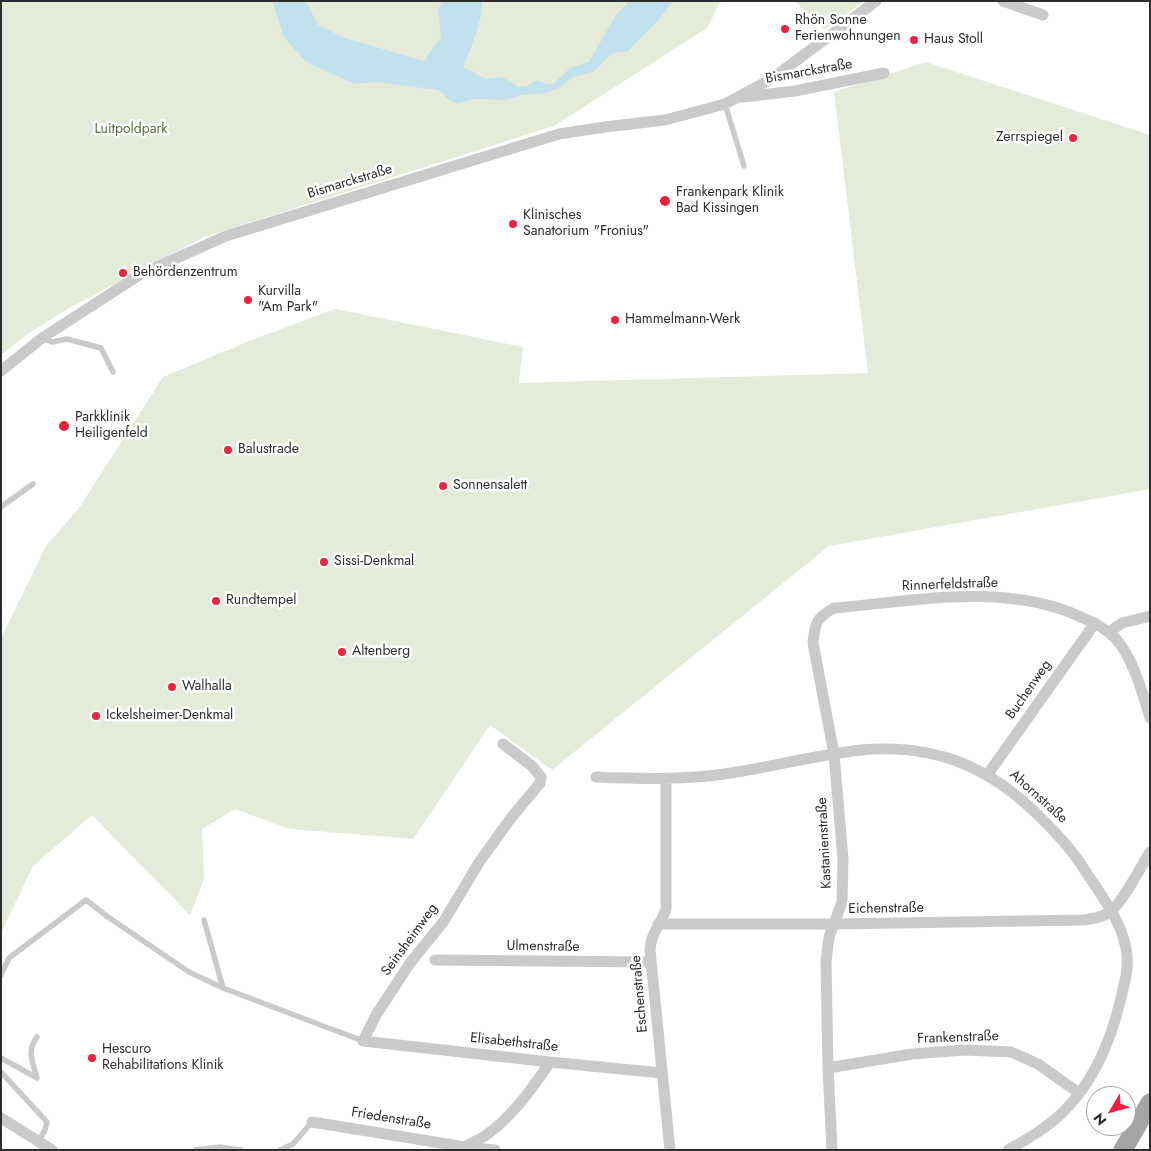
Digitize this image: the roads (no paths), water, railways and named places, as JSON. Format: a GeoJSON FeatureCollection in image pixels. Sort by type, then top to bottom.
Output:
{"type":"FeatureCollection","features":[{"type":"Feature","properties":{"kind":"main road"},"geometry":{"type":"LineString","coordinates":[[1123,1150],[1150,1103]]}},
{"type":"Feature","properties":{"kind":"street","name":"Bismarckstraße"},"geometry":{"type":"LineString","coordinates":[[1,371],[42,338],[141,274],[193,249],[226,236],[559,134],[665,120],[726,104],[773,78],[876,1]]}},
{"type":"Feature","properties":{"kind":"street"},"geometry":{"type":"LineString","coordinates":[[1003,1],[1043,15]]}},
{"type":"Feature","properties":{"kind":"street","name":"Bismarckstraße"},"geometry":{"type":"LineString","coordinates":[[739,98],[787,92],[884,73]]}},
{"type":"Feature","properties":{"kind":"street","name":"Rinnerfeldstraße"},"geometry":{"type":"LineString","coordinates":[[815,624],[823,614],[834,608],[951,597],[998,597],[1064,610],[1095,623],[1109,632],[1124,650],[1138,682],[1150,718]]}},
{"type":"Feature","properties":{"kind":"street"},"geometry":{"type":"LineString","coordinates":[[1109,632],[1122,623],[1150,616]]}},
{"type":"Feature","properties":{"kind":"street","name":"Buchenweg"},"geometry":{"type":"LineString","coordinates":[[988,774],[1095,623]]}},
{"type":"Feature","properties":{"kind":"street","name":"Kastanienstraße"},"geometry":{"type":"LineString","coordinates":[[815,624],[814,643],[834,754],[843,873],[842,902],[830,937],[826,962],[832,1150]]}},
{"type":"Feature","properties":{"kind":"street","name":"Seinsheimweg"},"geometry":{"type":"LineString","coordinates":[[363,1041],[376,1015],[410,963],[444,921],[480,861],[540,783],[541,777],[537,771],[503,744]]}},
{"type":"Feature","properties":{"kind":"street","name":"Ahornstraße"},"geometry":{"type":"LineString","coordinates":[[596,777],[666,779],[729,774],[862,750],[905,749],[937,755],[988,774],[1031,807],[1071,848],[1112,911],[1126,944],[1128,963],[1118,1012],[1103,1056],[1079,1093],[1066,1109],[1054,1120],[1008,1150]]}},
{"type":"Feature","properties":{"kind":"street","name":"Eschenstraße"},"geometry":{"type":"LineString","coordinates":[[666,779],[666,909],[650,940],[670,1150]]}},
{"type":"Feature","properties":{"kind":"street"},"geometry":{"type":"LineString","coordinates":[[1112,911],[1150,852]]}},
{"type":"Feature","properties":{"kind":"street","name":"Eichenstraße"},"geometry":{"type":"LineString","coordinates":[[658,924],[834,924],[1084,920],[1100,918],[1112,911]]}},
{"type":"Feature","properties":{"kind":"street","name":"Ulmenstraße"},"geometry":{"type":"LineString","coordinates":[[435,960],[651,962]]}},
{"type":"Feature","properties":{"kind":"street","name":"Elisabethstraße"},"geometry":{"type":"LineString","coordinates":[[363,1041],[662,1073]]}},
{"type":"Feature","properties":{"kind":"street","name":"Frankenstraße"},"geometry":{"type":"LineString","coordinates":[[828,1068],[912,1054],[965,1050],[1011,1052],[1038,1064],[1079,1093]]}},
{"type":"Feature","properties":{"kind":"street"},"geometry":{"type":"LineString","coordinates":[[464,1146],[484,1136],[508,1115],[535,1084],[550,1062]]}},
{"type":"Feature","properties":{"kind":"street"},"geometry":{"type":"LineString","coordinates":[[1,1118],[52,1150]]}},
{"type":"Feature","properties":{"kind":"street","name":"Friedenstraße"},"geometry":{"type":"LineString","coordinates":[[312,1122],[495,1150]]}},
{"type":"Feature","properties":{"kind":"lane"},"geometry":{"type":"LineString","coordinates":[[726,104],[744,166]]}},
{"type":"Feature","properties":{"kind":"lane"},"geometry":{"type":"LineString","coordinates":[[42,338],[52,342],[68,339],[101,348],[113,372]]}},
{"type":"Feature","properties":{"kind":"lane"},"geometry":{"type":"LineString","coordinates":[[1,507],[33,484]]}},
{"type":"Feature","properties":{"kind":"lane"},"geometry":{"type":"LineString","coordinates":[[1,975],[9,958],[86,900],[189,972],[223,988],[363,1041]]}},
{"type":"Feature","properties":{"kind":"lane"},"geometry":{"type":"LineString","coordinates":[[204,920],[223,988]]}},
{"type":"Feature","properties":{"kind":"lane"},"geometry":{"type":"LineString","coordinates":[[1,1058],[37,1078],[30,1051],[37,1037]]}},
{"type":"Feature","properties":{"kind":"lane"},"geometry":{"type":"LineString","coordinates":[[1,1072],[47,1122],[38,1142]]}},
{"type":"Feature","properties":{"kind":"lane"},"geometry":{"type":"LineString","coordinates":[[280,1150],[293,1144],[312,1122]]}},
{"type":"Feature","properties":{"kind":"lane"},"geometry":{"type":"LineString","coordinates":[[195,1150],[220,1147],[241,1150]]}},
{"type":"Feature","properties":{"kind":"water"},"geometry":{"type":"Polygon","coordinates":[[[272,1],[306,1],[318,25],[345,38],[424,61],[441,37],[438,9],[443,1],[482,1],[478,27],[463,68],[485,79],[502,77],[519,87],[527,86],[538,80],[546,84],[553,84],[570,68],[589,62],[616,15],[629,1],[673,1],[656,23],[627,52],[611,55],[598,68],[587,74],[571,78],[555,90],[522,95],[505,100],[475,99],[458,104],[448,99],[438,90],[376,82],[355,84],[306,62],[283,34],[272,1]]]}},
{"type":"Feature","properties":{"kind":"place","name":"Rhön Sonne Ferienwohnungen"},"geometry":{"type":"Point","coordinates":[785,29]}},
{"type":"Feature","properties":{"kind":"place","name":"Haus Stoll"},"geometry":{"type":"Point","coordinates":[914,40]}},
{"type":"Feature","properties":{"kind":"place","name":"Zerrspiegel"},"geometry":{"type":"Point","coordinates":[1073,138]}},
{"type":"Feature","properties":{"kind":"place","name":"Frankenpark Klinik Bad Kissingen"},"geometry":{"type":"Point","coordinates":[665,201]}},
{"type":"Feature","properties":{"kind":"place","name":"Klinisches Sanatorium \"Fronius\""},"geometry":{"type":"Point","coordinates":[513,224]}},
{"type":"Feature","properties":{"kind":"place","name":"Behördenzentrum"},"geometry":{"type":"Point","coordinates":[123,273]}},
{"type":"Feature","properties":{"kind":"place","name":"Kurvilla \"Am Park\""},"geometry":{"type":"Point","coordinates":[248,300]}},
{"type":"Feature","properties":{"kind":"place","name":"Hammelmann-Werk"},"geometry":{"type":"Point","coordinates":[615,320]}},
{"type":"Feature","properties":{"kind":"place","name":"Parkklinik Heiligenfeld"},"geometry":{"type":"Point","coordinates":[64,426]}},
{"type":"Feature","properties":{"kind":"place","name":"Balustrade"},"geometry":{"type":"Point","coordinates":[228,450]}},
{"type":"Feature","properties":{"kind":"place","name":"Sonnensalett"},"geometry":{"type":"Point","coordinates":[443,486]}},
{"type":"Feature","properties":{"kind":"place","name":"Sissi-Denkmal"},"geometry":{"type":"Point","coordinates":[324,562]}},
{"type":"Feature","properties":{"kind":"place","name":"Rundtempel"},"geometry":{"type":"Point","coordinates":[216,601]}},
{"type":"Feature","properties":{"kind":"place","name":"Altenberg"},"geometry":{"type":"Point","coordinates":[342,652]}},
{"type":"Feature","properties":{"kind":"place","name":"Walhalla"},"geometry":{"type":"Point","coordinates":[172,687]}},
{"type":"Feature","properties":{"kind":"place","name":"Ickelsheimer-Denkmal"},"geometry":{"type":"Point","coordinates":[96,716]}},
{"type":"Feature","properties":{"kind":"place","name":"Hescuro Rehabilitations Klinik"},"geometry":{"type":"Point","coordinates":[92,1058]}},
{"type":"Feature","properties":{"kind":"park label","name":"Luitpoldpark"},"geometry":{"type":"Point","coordinates":[131,130]}}]}
